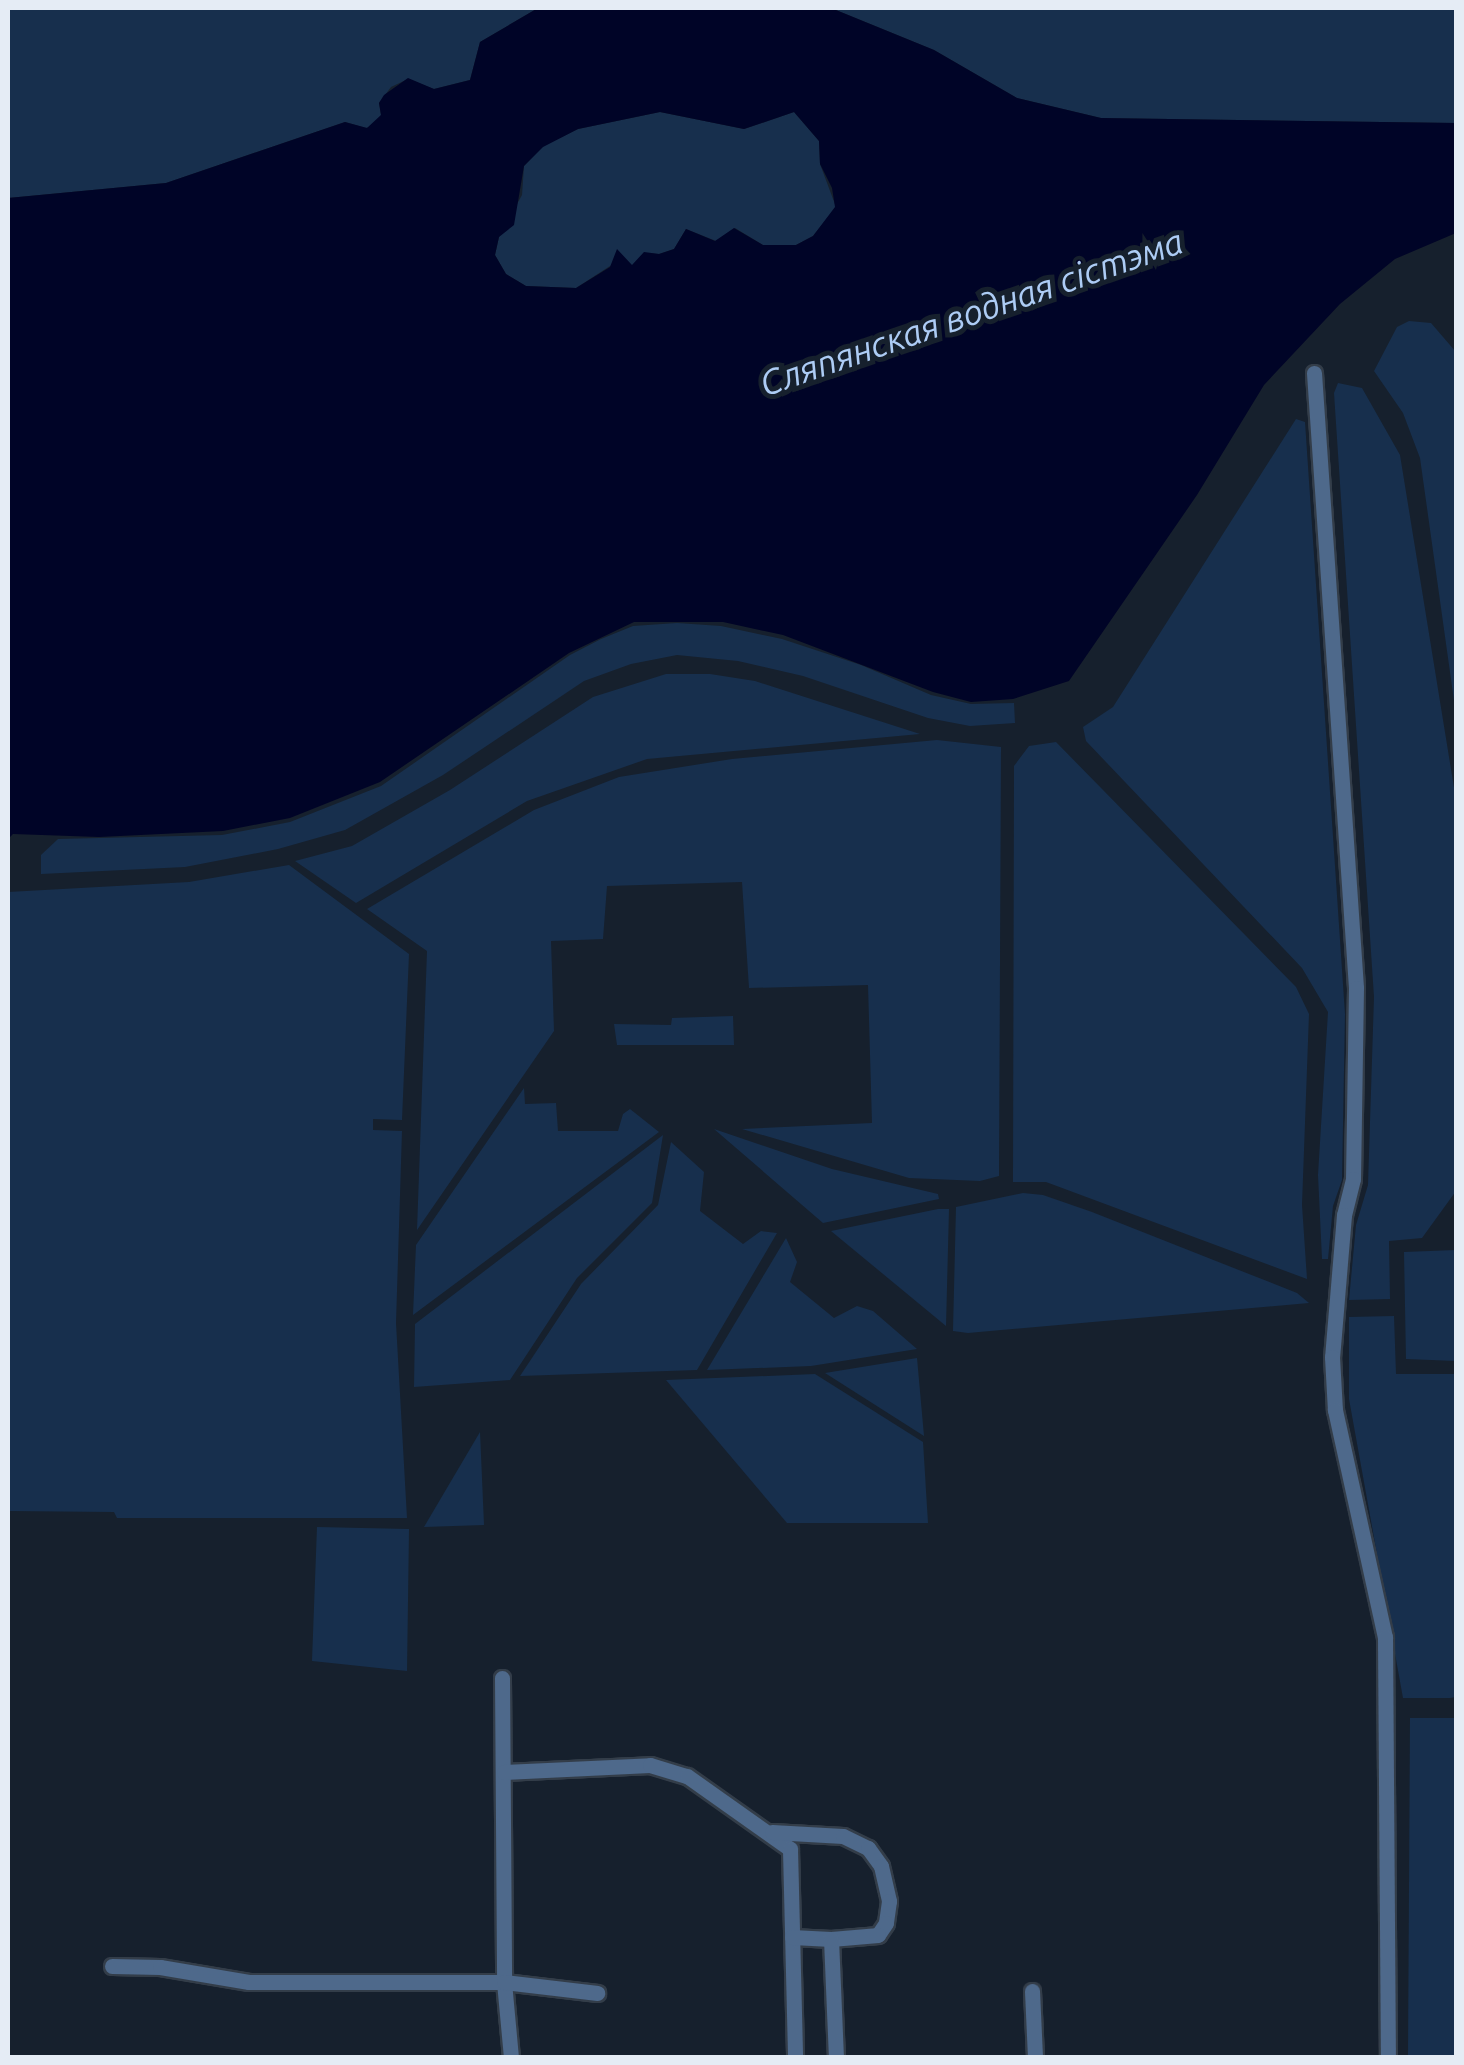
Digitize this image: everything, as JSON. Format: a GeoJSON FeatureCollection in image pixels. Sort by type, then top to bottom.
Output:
{"type":"FeatureCollection","features":[{"type":"Feature","properties":{"kind":"lane"},"geometry":{"type":"LineString","coordinates":[[1314,373],[1356,988],[1354,1178],[1342,1234],[1334,1410],[1385,1637],[1388,2058]]}},
{"type":"Feature","properties":{"kind":"lane"},"geometry":{"type":"LineString","coordinates":[[502,1678],[504,1982],[511,2058]]}},
{"type":"Feature","properties":{"kind":"lane"},"geometry":{"type":"LineString","coordinates":[[504,1772],[650,1765],[687,1776],[772,1832],[790,1849],[794,2058]]}},
{"type":"Feature","properties":{"kind":"lane"},"geometry":{"type":"LineString","coordinates":[[772,1832],[844,1836],[868,1848],[882,1866],[889,1901],[886,1924],[878,1935],[792,1937]]}},
{"type":"Feature","properties":{"kind":"lane"},"geometry":{"type":"LineString","coordinates":[[830,1938],[836,2057]]}},
{"type":"Feature","properties":{"kind":"lane"},"geometry":{"type":"LineString","coordinates":[[112,1966],[160,1967],[249,1982],[504,1982],[597,1993]]}},
{"type":"Feature","properties":{"kind":"lane"},"geometry":{"type":"LineString","coordinates":[[1032,1991],[1034,2058]]}},
{"type":"Feature","properties":{"kind":"shaded area"},"geometry":{"type":"Polygon","coordinates":[[[8,8],[538,8],[480,42],[470,80],[434,89],[408,79],[391,87],[379,103],[381,115],[377,124],[366,128],[345,122],[166,183],[8,198],[8,8]]]}},
{"type":"Feature","properties":{"kind":"shaded area"},"geometry":{"type":"Polygon","coordinates":[[[831,8],[1456,8],[1456,123],[1101,118],[1017,98],[934,50],[831,8]]]}},
{"type":"Feature","properties":{"kind":"shaded area"},"geometry":{"type":"Polygon","coordinates":[[[660,112],[744,129],[794,112],[819,141],[820,164],[836,207],[813,236],[796,245],[763,245],[735,228],[716,241],[686,229],[674,249],[644,253],[632,266],[625,262],[610,266],[576,288],[526,286],[506,274],[495,255],[499,237],[522,195],[524,166],[543,146],[578,129],[660,112]]]}},
{"type":"Feature","properties":{"kind":"shaded area"},"geometry":{"type":"Polygon","coordinates":[[[1409,321],[1431,323],[1456,352],[1456,715],[1420,458],[1403,413],[1374,371],[1397,327],[1409,321]]]}},
{"type":"Feature","properties":{"kind":"shaded area"},"geometry":{"type":"Polygon","coordinates":[[[1338,383],[1362,388],[1400,455],[1456,800],[1456,1191],[1422,1238],[1389,1241],[1390,1299],[1349,1300],[1356,1225],[1368,1185],[1374,997],[1334,393],[1338,383]]]}},
{"type":"Feature","properties":{"kind":"shaded area"},"geometry":{"type":"Polygon","coordinates":[[[1296,419],[1305,422],[1345,1014],[1342,1180],[1333,1206],[1328,1259],[1322,1259],[1318,1175],[1328,1012],[1302,968],[1086,741],[1083,727],[1113,707],[1296,419]]]}},
{"type":"Feature","properties":{"kind":"shaded area"},"geometry":{"type":"Polygon","coordinates":[[[633,626],[721,626],[782,639],[861,665],[931,695],[971,704],[1014,703],[1015,723],[970,726],[928,718],[803,676],[738,661],[677,655],[631,664],[584,681],[443,775],[345,830],[278,849],[185,867],[41,874],[41,855],[58,839],[222,835],[290,822],[381,786],[570,655],[601,639],[633,626]]]}},
{"type":"Feature","properties":{"kind":"shaded area"},"geometry":{"type":"Polygon","coordinates":[[[666,674],[710,674],[755,681],[920,734],[647,759],[527,801],[356,903],[295,861],[352,846],[450,790],[593,697],[666,674]]]}},
{"type":"Feature","properties":{"kind":"shaded area"},"geometry":{"type":"Polygon","coordinates":[[[937,740],[1001,747],[999,1176],[980,1181],[909,1178],[742,1129],[872,1123],[868,985],[749,988],[742,882],[607,886],[603,939],[551,941],[554,1031],[417,1230],[427,951],[367,909],[534,810],[619,777],[732,759],[937,740]]]}},
{"type":"Feature","properties":{"kind":"shaded area"},"geometry":{"type":"Polygon","coordinates":[[[1056,742],[1296,987],[1309,1014],[1302,1205],[1307,1279],[1046,1182],[1013,1182],[1014,766],[1029,746],[1056,742]]]}},
{"type":"Feature","properties":{"kind":"shaded area"},"geometry":{"type":"Polygon","coordinates":[[[289,865],[409,954],[402,1120],[373,1119],[373,1130],[402,1131],[396,1323],[407,1518],[117,1518],[114,1512],[8,1511],[8,892],[189,882],[289,865]]]}},
{"type":"Feature","properties":{"kind":"shaded area"},"geometry":{"type":"Polygon","coordinates":[[[733,1016],[734,1045],[617,1045],[614,1024],[671,1025],[672,1018],[733,1016]]]}},
{"type":"Feature","properties":{"kind":"shaded area"},"geometry":{"type":"Polygon","coordinates":[[[524,1088],[525,1104],[556,1103],[558,1131],[618,1131],[623,1114],[630,1109],[659,1132],[413,1315],[416,1245],[524,1088]]]}},
{"type":"Feature","properties":{"kind":"shaded area"},"geometry":{"type":"Polygon","coordinates":[[[714,1129],[832,1169],[938,1194],[939,1199],[823,1223],[714,1129]]]}},
{"type":"Feature","properties":{"kind":"shaded area"},"geometry":{"type":"Polygon","coordinates":[[[663,1135],[652,1203],[577,1278],[510,1380],[414,1387],[415,1324],[663,1135]]]}},
{"type":"Feature","properties":{"kind":"shaded area"},"geometry":{"type":"Polygon","coordinates":[[[671,1142],[704,1172],[700,1211],[743,1244],[761,1231],[777,1233],[697,1370],[520,1376],[581,1284],[658,1205],[671,1142]]]}},
{"type":"Feature","properties":{"kind":"shaded area"},"geometry":{"type":"Polygon","coordinates":[[[1023,1193],[1043,1195],[1092,1212],[1297,1293],[1309,1303],[968,1333],[953,1331],[956,1207],[1023,1193]]]}},
{"type":"Feature","properties":{"kind":"shaded area"},"geometry":{"type":"Polygon","coordinates":[[[949,1209],[946,1326],[831,1231],[949,1209]]]}},
{"type":"Feature","properties":{"kind":"shaded area"},"geometry":{"type":"Polygon","coordinates":[[[786,1238],[797,1262],[790,1282],[834,1318],[857,1306],[873,1311],[917,1349],[811,1366],[707,1370],[786,1238]]]}},
{"type":"Feature","properties":{"kind":"shaded area"},"geometry":{"type":"Polygon","coordinates":[[[1456,1250],[1456,1361],[1406,1359],[1404,1252],[1456,1250]]]}},
{"type":"Feature","properties":{"kind":"shaded area"},"geometry":{"type":"Polygon","coordinates":[[[1394,1316],[1396,1374],[1456,1374],[1456,1697],[1450,1698],[1403,1698],[1349,1399],[1349,1317],[1394,1316]]]}},
{"type":"Feature","properties":{"kind":"shaded area"},"geometry":{"type":"Polygon","coordinates":[[[917,1358],[924,1436],[825,1373],[917,1358]]]}},
{"type":"Feature","properties":{"kind":"shaded area"},"geometry":{"type":"Polygon","coordinates":[[[815,1374],[923,1442],[928,1523],[787,1523],[666,1380],[815,1374]]]}},
{"type":"Feature","properties":{"kind":"shaded area"},"geometry":{"type":"Polygon","coordinates":[[[480,1432],[484,1525],[424,1527],[480,1432]]]}},
{"type":"Feature","properties":{"kind":"shaded area"},"geometry":{"type":"Polygon","coordinates":[[[317,1527],[409,1529],[407,1671],[312,1661],[317,1527]]]}},
{"type":"Feature","properties":{"kind":"shaded area"},"geometry":{"type":"Polygon","coordinates":[[[1410,1718],[1456,1718],[1456,2057],[1408,2057],[1410,1718]]]}},
{"type":"Feature","properties":{"kind":"water","name":"Сляпянская водная сістэма"},"geometry":{"type":"Polygon","coordinates":[[[538,8],[831,8],[934,50],[1017,98],[1101,118],[1456,123],[1456,233],[1395,259],[1340,304],[1264,385],[1197,495],[1069,681],[1013,699],[971,702],[933,692],[783,635],[723,622],[634,622],[569,653],[380,782],[290,818],[223,831],[99,837],[13,834],[8,839],[8,198],[166,183],[345,122],[367,128],[381,115],[379,103],[384,95],[408,78],[434,89],[470,80],[480,42],[538,8]],[[660,112],[578,129],[543,147],[524,166],[514,225],[499,237],[495,255],[506,274],[526,286],[576,288],[610,267],[617,249],[632,265],[644,252],[659,254],[674,249],[686,229],[715,241],[734,228],[763,245],[796,245],[813,236],[835,207],[832,188],[820,164],[819,141],[794,112],[744,129],[660,112]]]}}]}
